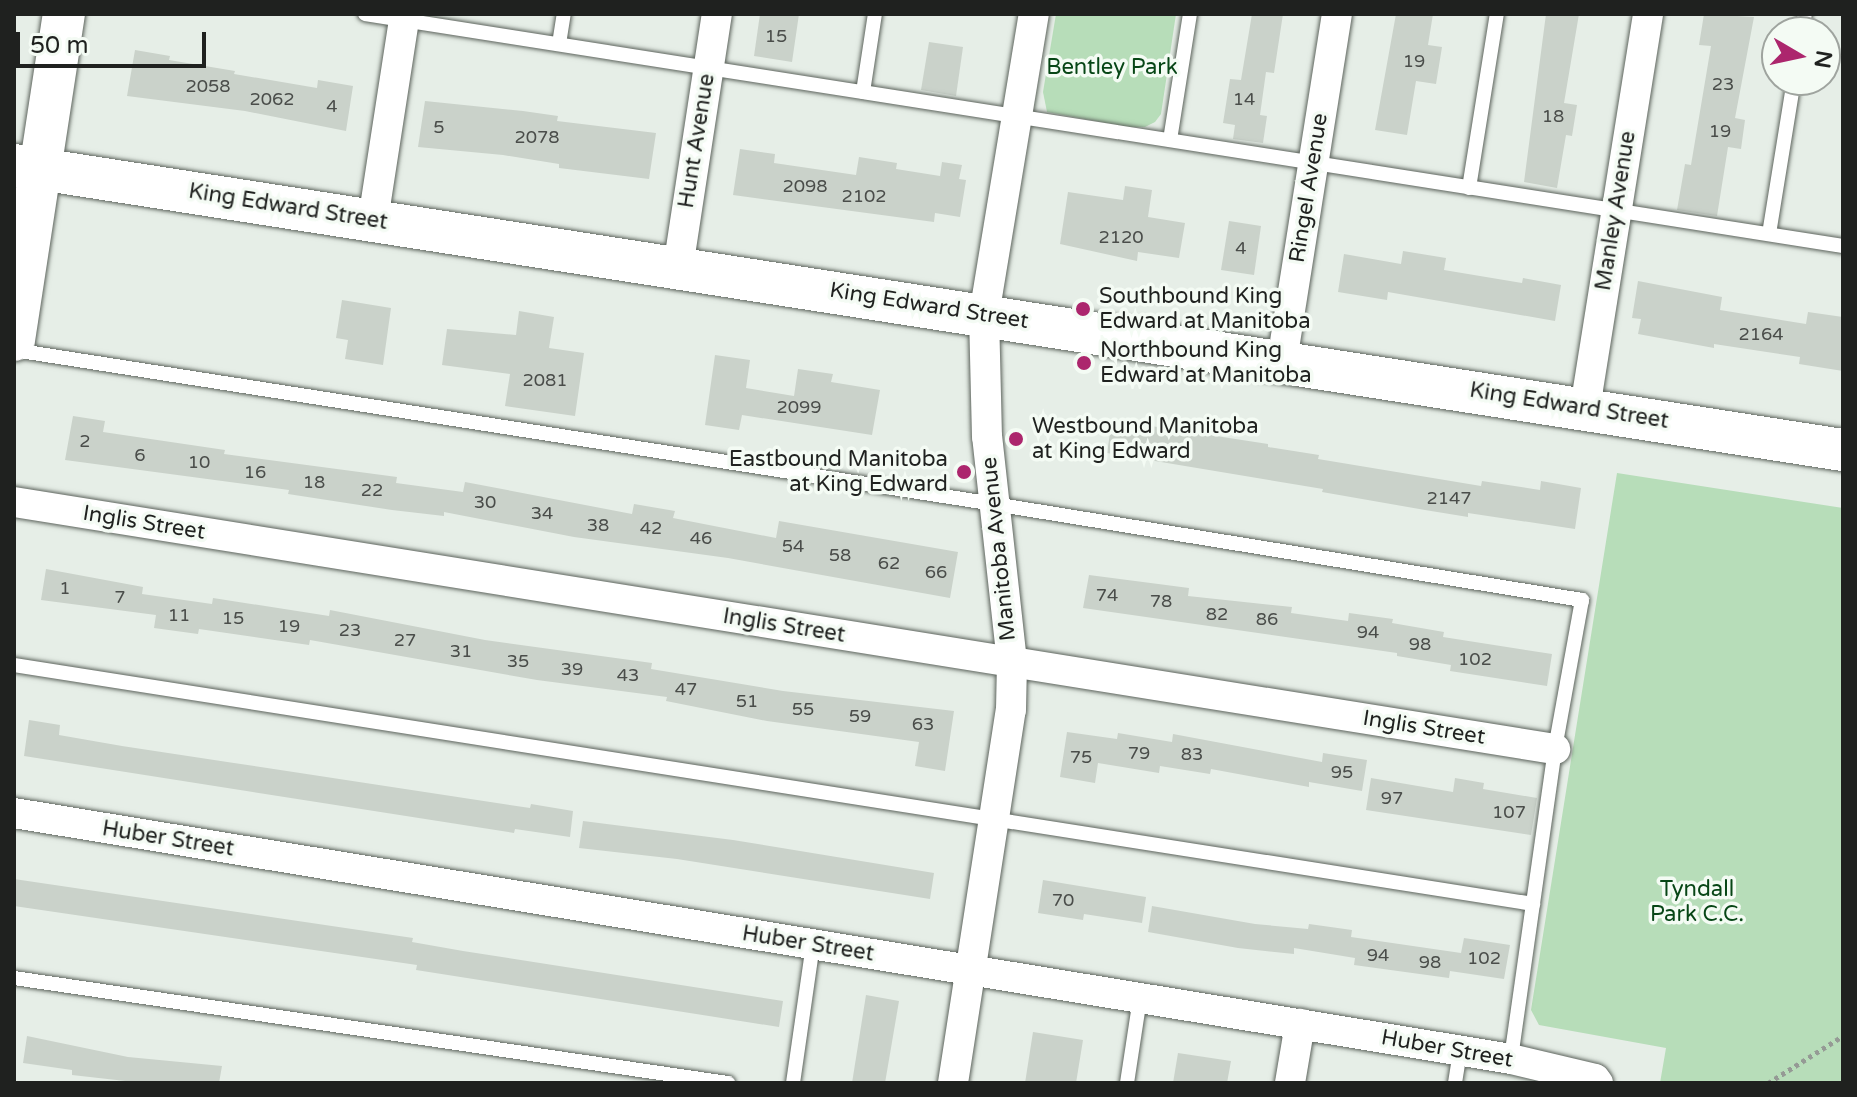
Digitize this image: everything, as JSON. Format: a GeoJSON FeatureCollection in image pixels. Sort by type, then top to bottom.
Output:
{"type":"FeatureCollection","features":[{"type":"Feature","properties":{"kind":"street"},"geometry":{"type":"LineString","coordinates":[[14,340],[27,167],[64,14]]}},
{"type":"Feature","properties":{"kind":"street","name":"Hunt Avenue"},"geometry":{"type":"LineString","coordinates":[[678,268],[717,14]]}},
{"type":"Feature","properties":{"kind":"street","name":"Manitoba Avenue"},"geometry":{"type":"LineString","coordinates":[[953,1083],[1011,710],[1012,662],[987,437],[984,315],[1034,14]]}},
{"type":"Feature","properties":{"kind":"street","name":"Ringel Avenue"},"geometry":{"type":"LineString","coordinates":[[1282,361],[1337,14]]}},
{"type":"Feature","properties":{"kind":"street","name":"Manley Avenue"},"geometry":{"type":"LineString","coordinates":[[1585,408],[1648,14]]}},
{"type":"Feature","properties":{"kind":"street"},"geometry":{"type":"LineString","coordinates":[[373,220],[405,17]]}},
{"type":"Feature","properties":{"kind":"street","name":"King Edward Street"},"geometry":{"type":"LineString","coordinates":[[27,167],[1843,450]]}},
{"type":"Feature","properties":{"kind":"street","name":"Inglis Street"},"geometry":{"type":"LineString","coordinates":[[14,502],[1555,749]]}},
{"type":"Feature","properties":{"kind":"street","name":"Huber Street"},"geometry":{"type":"LineString","coordinates":[[14,813],[1511,1059],[1595,1079],[1598,1083]]}},
{"type":"Feature","properties":{"kind":"street"},"geometry":{"type":"LineString","coordinates":[[1290,1083],[1300,1024]]}},
{"type":"Feature","properties":{"kind":"lane"},"geometry":{"type":"LineString","coordinates":[[365,14],[405,17],[708,68],[1843,246]]}},
{"type":"Feature","properties":{"kind":"lane"},"geometry":{"type":"LineString","coordinates":[[559,44],[564,14]]}},
{"type":"Feature","properties":{"kind":"lane"},"geometry":{"type":"LineString","coordinates":[[863,92],[875,14]]}},
{"type":"Feature","properties":{"kind":"lane"},"geometry":{"type":"LineString","coordinates":[[1170,140],[1190,14]]}},
{"type":"Feature","properties":{"kind":"lane"},"geometry":{"type":"LineString","coordinates":[[1469,188],[1497,14]]}},
{"type":"Feature","properties":{"kind":"lane"},"geometry":{"type":"LineString","coordinates":[[1769,234],[1791,96]]}},
{"type":"Feature","properties":{"kind":"lane"},"geometry":{"type":"LineString","coordinates":[[14,350],[1582,600],[1555,749],[1511,1059]]}},
{"type":"Feature","properties":{"kind":"lane"},"geometry":{"type":"LineString","coordinates":[[14,665],[1533,904]]}},
{"type":"Feature","properties":{"kind":"lane"},"geometry":{"type":"LineString","coordinates":[[793,1083],[813,945]]}},
{"type":"Feature","properties":{"kind":"lane"},"geometry":{"type":"LineString","coordinates":[[14,978],[728,1083]]}},
{"type":"Feature","properties":{"kind":"lane"},"geometry":{"type":"LineString","coordinates":[[1127,1083],[1140,998]]}},
{"type":"Feature","properties":{"kind":"lane"},"geometry":{"type":"LineString","coordinates":[[1455,1083],[1460,1051]]}},
{"type":"Feature","properties":{"kind":"path"},"geometry":{"type":"LineString","coordinates":[[1768,1083],[1843,1036]]}},
{"type":"Feature","properties":{"kind":"green space","name":"Bentley Park"},"geometry":{"type":"Polygon","coordinates":[[[1056,14],[1176,14],[1161,114],[1155,122],[1145,127],[1128,127],[1047,112],[1043,92],[1056,14]]]}},
{"type":"Feature","properties":{"kind":"green space","name":"Tyndall Park C.C."},"geometry":{"type":"Polygon","coordinates":[[[1617,473],[1843,508],[1843,1083],[1660,1083],[1666,1048],[1539,1025],[1531,1010],[1617,473]]]}},
{"type":"Feature","properties":{"kind":"building"},"geometry":{"type":"Polygon","coordinates":[[[760,14],[799,14],[792,62],[754,56],[760,14]]]}},
{"type":"Feature","properties":{"kind":"building"},"geometry":{"type":"Polygon","coordinates":[[[1252,14],[1283,14],[1274,73],[1266,72],[1260,115],[1267,116],[1263,143],[1233,139],[1235,125],[1223,123],[1230,79],[1241,80],[1252,14]]]}},
{"type":"Feature","properties":{"kind":"building"},"geometry":{"type":"Polygon","coordinates":[[[1396,14],[1433,14],[1428,45],[1442,47],[1436,84],[1416,81],[1407,135],[1375,130],[1396,14]]]}},
{"type":"Feature","properties":{"kind":"building"},"geometry":{"type":"Polygon","coordinates":[[[1546,14],[1579,14],[1564,103],[1577,105],[1572,136],[1566,135],[1557,188],[1524,182],[1546,14]]]}},
{"type":"Feature","properties":{"kind":"building"},"geometry":{"type":"Polygon","coordinates":[[[1704,14],[1754,17],[1735,118],[1745,120],[1741,149],[1728,147],[1717,216],[1677,210],[1685,164],[1691,165],[1711,46],[1699,45],[1704,14]]]}},
{"type":"Feature","properties":{"kind":"building"},"geometry":{"type":"Polygon","coordinates":[[[929,42],[963,47],[956,96],[921,90],[929,42]]]}},
{"type":"Feature","properties":{"kind":"building"},"geometry":{"type":"Polygon","coordinates":[[[135,50],[170,56],[169,60],[235,71],[234,74],[317,88],[318,80],[353,86],[346,131],[245,111],[127,96],[135,50]]]}},
{"type":"Feature","properties":{"kind":"building"},"geometry":{"type":"Polygon","coordinates":[[[425,101],[523,111],[558,116],[557,121],[656,133],[649,179],[559,168],[559,164],[503,155],[418,147],[425,101]]]}},
{"type":"Feature","properties":{"kind":"building"},"geometry":{"type":"Polygon","coordinates":[[[740,149],[775,154],[774,163],[856,175],[859,157],[897,163],[896,169],[940,176],[942,162],[962,165],[959,179],[966,180],[960,217],[935,213],[934,222],[733,195],[740,149]]]}},
{"type":"Feature","properties":{"kind":"building"},"geometry":{"type":"Polygon","coordinates":[[[1125,186],[1152,190],[1148,217],[1185,223],[1179,258],[1138,252],[1137,261],[1060,244],[1068,192],[1123,200],[1125,186]]]}},
{"type":"Feature","properties":{"kind":"building"},"geometry":{"type":"Polygon","coordinates":[[[1229,221],[1261,226],[1254,275],[1221,270],[1229,221]]]}},
{"type":"Feature","properties":{"kind":"building"},"geometry":{"type":"Polygon","coordinates":[[[1403,251],[1446,258],[1444,270],[1522,283],[1523,278],[1561,285],[1555,321],[1388,292],[1387,300],[1338,292],[1344,254],[1401,264],[1403,251]]]}},
{"type":"Feature","properties":{"kind":"building"},"geometry":{"type":"Polygon","coordinates":[[[1638,281],[1722,297],[1720,310],[1806,324],[1808,312],[1843,317],[1843,371],[1799,364],[1800,357],[1714,344],[1714,348],[1638,334],[1641,319],[1632,318],[1638,281]]]}},
{"type":"Feature","properties":{"kind":"building"},"geometry":{"type":"Polygon","coordinates":[[[342,300],[391,308],[383,365],[345,359],[348,340],[336,338],[342,300]]]}},
{"type":"Feature","properties":{"kind":"building"},"geometry":{"type":"Polygon","coordinates":[[[519,311],[554,317],[549,348],[584,353],[575,416],[505,406],[510,374],[442,365],[447,329],[516,335],[519,311]]]}},
{"type":"Feature","properties":{"kind":"building"},"geometry":{"type":"Polygon","coordinates":[[[715,355],[750,360],[746,388],[794,396],[798,369],[833,374],[831,382],[880,390],[872,435],[742,415],[739,430],[705,425],[715,355]]]}},
{"type":"Feature","properties":{"kind":"building"},"geometry":{"type":"Polygon","coordinates":[[[73,416],[105,421],[103,432],[225,450],[224,454],[397,477],[396,483],[463,492],[465,482],[632,514],[634,504],[675,511],[673,518],[776,538],[779,521],[958,552],[950,598],[728,558],[574,537],[444,512],[444,516],[392,510],[288,494],[289,490],[65,460],[73,416]]]}},
{"type":"Feature","properties":{"kind":"building"},"geometry":{"type":"Polygon","coordinates":[[[1112,420],[1268,444],[1268,447],[1319,455],[1318,459],[1481,486],[1482,481],[1540,490],[1541,481],[1581,488],[1575,529],[1468,513],[1468,517],[1107,453],[1112,420]]]}},
{"type":"Feature","properties":{"kind":"building"},"geometry":{"type":"Polygon","coordinates":[[[46,569],[143,587],[142,594],[212,604],[213,598],[329,616],[330,610],[485,640],[652,663],[651,669],[783,691],[954,711],[945,771],[915,766],[919,742],[767,721],[666,701],[667,697],[537,680],[310,640],[309,645],[199,629],[198,634],[154,628],[156,615],[41,600],[46,569]]]}},
{"type":"Feature","properties":{"kind":"building"},"geometry":{"type":"Polygon","coordinates":[[[1089,575],[1189,588],[1188,596],[1292,607],[1291,613],[1348,621],[1349,613],[1393,619],[1392,623],[1444,632],[1443,637],[1552,654],[1547,686],[1450,671],[1451,665],[1397,656],[1397,653],[1083,608],[1089,575]]]}},
{"type":"Feature","properties":{"kind":"building"},"geometry":{"type":"Polygon","coordinates":[[[29,720],[60,725],[59,735],[122,746],[530,808],[531,804],[573,811],[570,837],[515,829],[514,833],[24,756],[29,720]]]}},
{"type":"Feature","properties":{"kind":"building"},"geometry":{"type":"Polygon","coordinates":[[[1067,732],[1117,739],[1118,733],[1172,742],[1173,734],[1322,762],[1323,753],[1367,760],[1362,791],[1309,782],[1309,787],[1211,769],[1210,774],[1160,766],[1159,773],[1098,763],[1095,783],[1060,777],[1067,732]]]}},
{"type":"Feature","properties":{"kind":"building"},"geometry":{"type":"Polygon","coordinates":[[[1371,778],[1453,792],[1455,778],[1484,783],[1483,789],[1537,798],[1531,835],[1366,810],[1371,778]]]}},
{"type":"Feature","properties":{"kind":"building"},"geometry":{"type":"Polygon","coordinates":[[[583,821],[733,840],[934,873],[930,899],[677,859],[579,848],[583,821]]]}},
{"type":"Feature","properties":{"kind":"building"},"geometry":{"type":"Polygon","coordinates":[[[14,879],[413,938],[412,942],[463,951],[783,1001],[779,1027],[416,970],[417,965],[14,906],[14,879]]]}},
{"type":"Feature","properties":{"kind":"building"},"geometry":{"type":"Polygon","coordinates":[[[1043,880],[1146,897],[1142,923],[1084,914],[1083,920],[1038,913],[1043,880]]]}},
{"type":"Feature","properties":{"kind":"building"},"geometry":{"type":"Polygon","coordinates":[[[1152,906],[1255,924],[1308,929],[1309,924],[1352,930],[1351,937],[1461,953],[1464,938],[1510,945],[1504,979],[1450,971],[1449,978],[1354,965],[1355,958],[1294,948],[1294,954],[1238,948],[1148,932],[1152,906]]]}},
{"type":"Feature","properties":{"kind":"building"},"geometry":{"type":"Polygon","coordinates":[[[866,995],[899,1001],[885,1083],[852,1083],[866,995]]]}},
{"type":"Feature","properties":{"kind":"building"},"geometry":{"type":"Polygon","coordinates":[[[1033,1032],[1083,1040],[1076,1083],[1025,1083],[1033,1032]]]}},
{"type":"Feature","properties":{"kind":"building"},"geometry":{"type":"Polygon","coordinates":[[[27,1036],[128,1057],[222,1066],[219,1083],[143,1083],[72,1075],[72,1070],[23,1063],[27,1036]]]}},
{"type":"Feature","properties":{"kind":"building"},"geometry":{"type":"Polygon","coordinates":[[[1178,1053],[1231,1061],[1227,1083],[1173,1083],[1178,1053]]]}},
{"type":"Feature","properties":{"kind":"place","name":"Southbound King Edward at Manitoba"},"geometry":{"type":"Point","coordinates":[1083,309]}},
{"type":"Feature","properties":{"kind":"place","name":"Northbound King Edward at Manitoba"},"geometry":{"type":"Point","coordinates":[1084,363]}},
{"type":"Feature","properties":{"kind":"place","name":"Westbound Manitoba at King Edward"},"geometry":{"type":"Point","coordinates":[1016,439]}},
{"type":"Feature","properties":{"kind":"place","name":"Eastbound Manitoba at King Edward"},"geometry":{"type":"Point","coordinates":[964,472]}}]}
